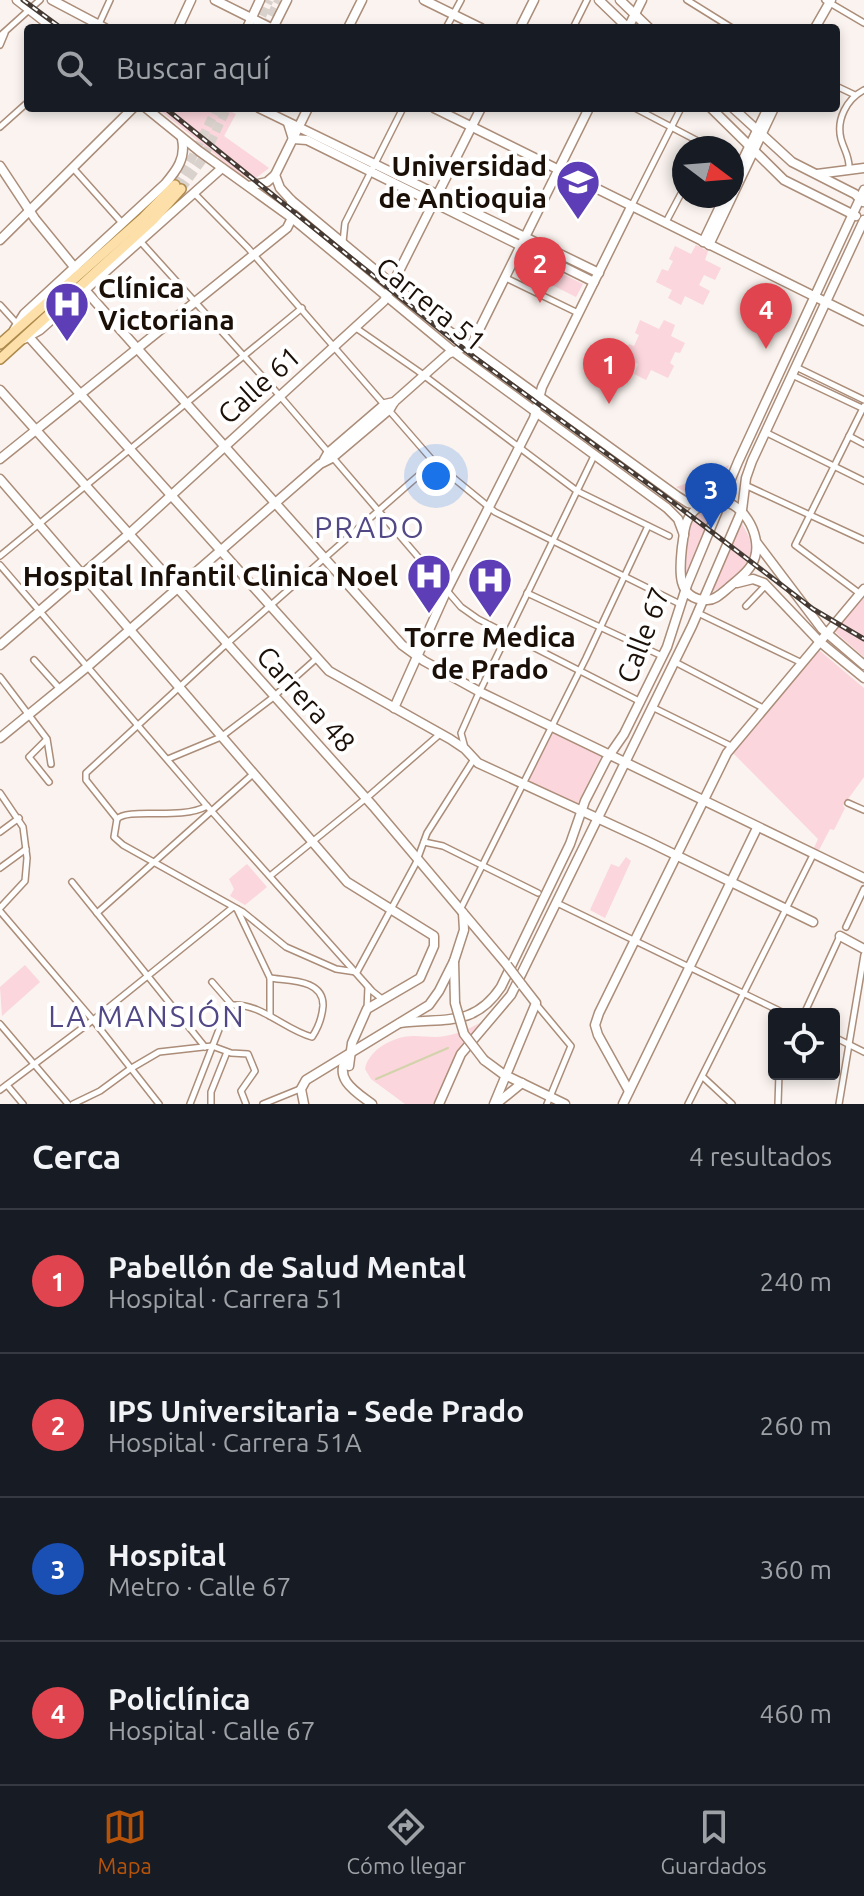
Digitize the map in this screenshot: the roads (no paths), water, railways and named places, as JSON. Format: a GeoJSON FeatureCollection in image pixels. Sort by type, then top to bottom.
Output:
{"type":"FeatureCollection","features":[{"type":"Feature","properties":{"kind":"main road"},"geometry":{"type":"LineString","coordinates":[[17,0],[48,24]]}},
{"type":"Feature","properties":{"kind":"main road"},"geometry":{"type":"LineString","coordinates":[[52,0],[98,24]]}},
{"type":"Feature","properties":{"kind":"main road"},"geometry":{"type":"LineString","coordinates":[[180,24],[191,0]]}},
{"type":"Feature","properties":{"kind":"main road"},"geometry":{"type":"LineString","coordinates":[[215,0],[264,24]]}},
{"type":"Feature","properties":{"kind":"main road"},"geometry":{"type":"LineString","coordinates":[[249,24],[260,0]]}},
{"type":"Feature","properties":{"kind":"main road"},"geometry":{"type":"LineString","coordinates":[[274,24],[287,0]]}},
{"type":"Feature","properties":{"kind":"main road"},"geometry":{"type":"LineString","coordinates":[[350,24],[362,0]]}},
{"type":"Feature","properties":{"kind":"main road"},"geometry":{"type":"LineString","coordinates":[[424,0],[473,24]]}},
{"type":"Feature","properties":{"kind":"main road"},"geometry":{"type":"LineString","coordinates":[[522,24],[534,0]]}},
{"type":"Feature","properties":{"kind":"main road"},"geometry":{"type":"LineString","coordinates":[[599,0],[624,24]]}},
{"type":"Feature","properties":{"kind":"main road"},"geometry":{"type":"LineString","coordinates":[[620,0],[645,24]]}},
{"type":"Feature","properties":{"kind":"main road"},"geometry":{"type":"LineString","coordinates":[[630,24],[642,0]]}},
{"type":"Feature","properties":{"kind":"main road"},"geometry":{"type":"LineString","coordinates":[[814,24],[827,1]]}},
{"type":"Feature","properties":{"kind":"main road"},"geometry":{"type":"LineString","coordinates":[[0,240],[129,112]]}},
{"type":"Feature","properties":{"kind":"main road","name":"Carrera 51"},"geometry":{"type":"LineString","coordinates":[[151,112],[292,218],[454,352],[674,514],[684,535]]}},
{"type":"Feature","properties":{"kind":"main road"},"geometry":{"type":"LineString","coordinates":[[268,112],[373,168],[596,278]]}},
{"type":"Feature","properties":{"kind":"main road"},"geometry":{"type":"LineString","coordinates":[[249,186],[262,184],[275,175],[306,112]]}},
{"type":"Feature","properties":{"kind":"main road"},"geometry":{"type":"LineString","coordinates":[[442,112],[864,321]]}},
{"type":"Feature","properties":{"kind":"main road","name":"Calle 61"},"geometry":{"type":"LineString","coordinates":[[0,645],[129,534],[387,298],[479,112]]}},
{"type":"Feature","properties":{"kind":"main road"},"geometry":{"type":"LineString","coordinates":[[0,738],[87,667],[424,376],[478,336],[587,112]]}},
{"type":"Feature","properties":{"kind":"main road"},"geometry":{"type":"LineString","coordinates":[[715,112],[789,183],[864,220]]}},
{"type":"Feature","properties":{"kind":"main road"},"geometry":{"type":"LineString","coordinates":[[737,112],[792,162],[863,197]]}},
{"type":"Feature","properties":{"kind":"main road"},"geometry":{"type":"LineString","coordinates":[[759,132],[766,112]]}},
{"type":"Feature","properties":{"kind":"main road"},"geometry":{"type":"LineString","coordinates":[[706,243],[772,112]]}},
{"type":"Feature","properties":{"kind":"main road"},"geometry":{"type":"LineString","coordinates":[[287,121],[293,139]]}},
{"type":"Feature","properties":{"kind":"main road"},"geometry":{"type":"LineString","coordinates":[[19,333],[24,314],[158,193],[178,167],[184,151],[182,138]]}},
{"type":"Feature","properties":{"kind":"main road"},"geometry":{"type":"LineString","coordinates":[[293,139],[307,140],[373,168]]}},
{"type":"Feature","properties":{"kind":"main road"},"geometry":{"type":"LineString","coordinates":[[744,158],[751,148]]}},
{"type":"Feature","properties":{"kind":"main road"},"geometry":{"type":"LineString","coordinates":[[0,166],[30,211],[75,268]]}},
{"type":"Feature","properties":{"kind":"main road"},"geometry":{"type":"LineString","coordinates":[[0,344],[85,290],[222,168]]}},
{"type":"Feature","properties":{"kind":"main road"},"geometry":{"type":"LineString","coordinates":[[815,175],[864,168]]}},
{"type":"Feature","properties":{"kind":"main road","name":"Carrera 51"},"geometry":{"type":"LineString","coordinates":[[275,175],[280,188],[291,200],[468,346],[677,496],[701,506]]}},
{"type":"Feature","properties":{"kind":"main road"},"geometry":{"type":"LineString","coordinates":[[0,359],[19,333],[153,220],[178,187]]}},
{"type":"Feature","properties":{"kind":"main road","name":"Calle 67"},"geometry":{"type":"LineString","coordinates":[[400,1023],[461,1019],[497,993],[570,844],[581,812],[609,755],[641,702],[722,500],[852,214],[863,197]]}},
{"type":"Feature","properties":{"kind":"main road"},"geometry":{"type":"LineString","coordinates":[[0,459],[287,228],[292,218],[291,200]]}},
{"type":"Feature","properties":{"kind":"main road"},"geometry":{"type":"LineString","coordinates":[[394,708],[446,592],[536,415],[539,398],[631,207]]}},
{"type":"Feature","properties":{"kind":"main road"},"geometry":{"type":"LineString","coordinates":[[706,243],[720,208]]}},
{"type":"Feature","properties":{"kind":"main road","name":"Calle 67"},"geometry":{"type":"LineString","coordinates":[[439,1104],[461,1054],[511,995],[698,613],[742,510],[749,466],[864,220]]}},
{"type":"Feature","properties":{"kind":"main road"},"geometry":{"type":"LineString","coordinates":[[85,290],[396,639],[417,656],[480,692],[864,878]]}},
{"type":"Feature","properties":{"kind":"main road"},"geometry":{"type":"LineString","coordinates":[[19,333],[80,394],[339,679],[450,739],[474,759],[523,785],[813,922]]}},
{"type":"Feature","properties":{"kind":"main road"},"geometry":{"type":"LineString","coordinates":[[786,356],[796,368]]}},
{"type":"Feature","properties":{"kind":"main road","name":"Carrera 48"},"geometry":{"type":"LineString","coordinates":[[0,390],[366,798],[476,926],[536,1003]]}},
{"type":"Feature","properties":{"kind":"main road"},"geometry":{"type":"LineString","coordinates":[[536,415],[557,410]]}},
{"type":"Feature","properties":{"kind":"main road"},"geometry":{"type":"LineString","coordinates":[[0,479],[353,887],[434,936],[434,946],[420,978],[367,1009],[349,1053],[345,1067],[346,1082],[372,1104]]}},
{"type":"Feature","properties":{"kind":"main road"},"geometry":{"type":"LineString","coordinates":[[755,539],[757,550],[754,561],[714,599],[693,597],[685,590],[680,576],[689,516],[701,506],[722,500],[733,503],[742,510],[755,539],[777,572],[827,634],[864,665]]}},
{"type":"Feature","properties":{"kind":"main road"},"geometry":{"type":"LineString","coordinates":[[733,584],[753,579],[766,585],[820,642],[864,678]]}},
{"type":"Feature","properties":{"kind":"main road"},"geometry":{"type":"LineString","coordinates":[[629,1091],[595,1025],[634,940],[731,746],[862,591]]}},
{"type":"Feature","properties":{"kind":"main road"},"geometry":{"type":"LineString","coordinates":[[623,1104],[757,828]]}},
{"type":"Feature","properties":{"kind":"main road"},"geometry":{"type":"LineString","coordinates":[[461,908],[463,937]]}},
{"type":"Feature","properties":{"kind":"main road"},"geometry":{"type":"LineString","coordinates":[[304,1104],[301,1089],[306,1080],[433,1000],[469,925],[476,926]]}},
{"type":"Feature","properties":{"kind":"main road"},"geometry":{"type":"LineString","coordinates":[[840,936],[864,952]]}},
{"type":"Feature","properties":{"kind":"main road"},"geometry":{"type":"LineString","coordinates":[[454,961],[455,1003],[464,1034],[484,1060],[549,1100],[565,1104]]}},
{"type":"Feature","properties":{"kind":"main road"},"geometry":{"type":"LineString","coordinates":[[495,1104],[536,1003]]}},
{"type":"Feature","properties":{"kind":"main road"},"geometry":{"type":"LineString","coordinates":[[345,1067],[359,1047]]}},
{"type":"Feature","properties":{"kind":"main road"},"geometry":{"type":"LineString","coordinates":[[332,1064],[345,1067]]}},
{"type":"Feature","properties":{"kind":"main road"},"geometry":{"type":"LineString","coordinates":[[495,1104],[522,1083]]}},
{"type":"Feature","properties":{"kind":"street"},"geometry":{"type":"LineString","coordinates":[[0,36],[40,0]]}},
{"type":"Feature","properties":{"kind":"street"},"geometry":{"type":"LineString","coordinates":[[103,24],[110,0]]}},
{"type":"Feature","properties":{"kind":"street"},"geometry":{"type":"LineString","coordinates":[[448,24],[461,0]]}},
{"type":"Feature","properties":{"kind":"street"},"geometry":{"type":"LineString","coordinates":[[575,24],[587,0]]}},
{"type":"Feature","properties":{"kind":"street"},"geometry":{"type":"LineString","coordinates":[[687,0],[726,24]]}},
{"type":"Feature","properties":{"kind":"street"},"geometry":{"type":"LineString","coordinates":[[827,1],[864,23]]}},
{"type":"Feature","properties":{"kind":"street"},"geometry":{"type":"LineString","coordinates":[[0,45],[7,29]]}},
{"type":"Feature","properties":{"kind":"street"},"geometry":{"type":"LineString","coordinates":[[840,88],[855,95]]}},
{"type":"Feature","properties":{"kind":"street"},"geometry":{"type":"LineString","coordinates":[[848,170],[849,160],[839,130],[845,109],[855,95],[864,90]]}},
{"type":"Feature","properties":{"kind":"street"},"geometry":{"type":"LineString","coordinates":[[0,127],[24,106]]}},
{"type":"Feature","properties":{"kind":"street"},"geometry":{"type":"LineString","coordinates":[[343,243],[345,223],[401,112]]}},
{"type":"Feature","properties":{"kind":"street"},"geometry":{"type":"LineString","coordinates":[[643,112],[688,136]]}},
{"type":"Feature","properties":{"kind":"street"},"geometry":{"type":"LineString","coordinates":[[631,207],[679,112]]}},
{"type":"Feature","properties":{"kind":"street"},"geometry":{"type":"LineString","coordinates":[[73,168],[124,225]]}},
{"type":"Feature","properties":{"kind":"street"},"geometry":{"type":"LineString","coordinates":[[194,193],[390,405],[434,462],[488,508],[680,604]]}},
{"type":"Feature","properties":{"kind":"street"},"geometry":{"type":"LineString","coordinates":[[665,223],[673,208]]}},
{"type":"Feature","properties":{"kind":"street"},"geometry":{"type":"LineString","coordinates":[[327,230],[339,228],[345,223]]}},
{"type":"Feature","properties":{"kind":"street"},"geometry":{"type":"LineString","coordinates":[[140,241],[280,396],[328,457],[446,592],[469,614],[641,702]]}},
{"type":"Feature","properties":{"kind":"street"},"geometry":{"type":"LineString","coordinates":[[506,278],[579,313]]}},
{"type":"Feature","properties":{"kind":"street"},"geometry":{"type":"LineString","coordinates":[[1,308],[19,333]]}},
{"type":"Feature","properties":{"kind":"street"},"geometry":{"type":"LineString","coordinates":[[0,556],[302,308]]}},
{"type":"Feature","properties":{"kind":"street"},"geometry":{"type":"LineString","coordinates":[[356,328],[577,491],[669,536]]}},
{"type":"Feature","properties":{"kind":"street"},"geometry":{"type":"LineString","coordinates":[[796,368],[864,400]]}},
{"type":"Feature","properties":{"kind":"street"},"geometry":{"type":"LineString","coordinates":[[796,368],[864,408],[795,545],[862,591]]}},
{"type":"Feature","properties":{"kind":"street"},"geometry":{"type":"LineString","coordinates":[[765,432],[864,481]]}},
{"type":"Feature","properties":{"kind":"street"},"geometry":{"type":"LineString","coordinates":[[849,436],[864,444]]}},
{"type":"Feature","properties":{"kind":"street"},"geometry":{"type":"LineString","coordinates":[[450,739],[461,733],[594,456]]}},
{"type":"Feature","properties":{"kind":"street"},"geometry":{"type":"LineString","coordinates":[[117,819],[85,778],[86,773],[434,462]]}},
{"type":"Feature","properties":{"kind":"street"},"geometry":{"type":"LineString","coordinates":[[745,485],[864,540]]}},
{"type":"Feature","properties":{"kind":"street"},"geometry":{"type":"LineString","coordinates":[[461,908],[648,526]]}},
{"type":"Feature","properties":{"kind":"street"},"geometry":{"type":"LineString","coordinates":[[0,565],[209,808],[382,999]]}},
{"type":"Feature","properties":{"kind":"street"},"geometry":{"type":"LineString","coordinates":[[746,606],[766,585]]}},
{"type":"Feature","properties":{"kind":"street"},"geometry":{"type":"LineString","coordinates":[[527,593],[662,656]]}},
{"type":"Feature","properties":{"kind":"street"},"geometry":{"type":"LineString","coordinates":[[698,613],[802,663]]}},
{"type":"Feature","properties":{"kind":"street"},"geometry":{"type":"LineString","coordinates":[[168,759],[221,737],[274,697],[317,658]]}},
{"type":"Feature","properties":{"kind":"street"},"geometry":{"type":"LineString","coordinates":[[34,660],[60,689]]}},
{"type":"Feature","properties":{"kind":"street"},"geometry":{"type":"LineString","coordinates":[[674,661],[763,708]]}},
{"type":"Feature","properties":{"kind":"street"},"geometry":{"type":"LineString","coordinates":[[0,677],[47,739],[51,764]]}},
{"type":"Feature","properties":{"kind":"street"},"geometry":{"type":"LineString","coordinates":[[652,707],[731,746]]}},
{"type":"Feature","properties":{"kind":"street"},"geometry":{"type":"LineString","coordinates":[[461,733],[465,749]]}},
{"type":"Feature","properties":{"kind":"street"},"geometry":{"type":"LineString","coordinates":[[270,876],[440,734]]}},
{"type":"Feature","properties":{"kind":"street"},"geometry":{"type":"LineString","coordinates":[[47,739],[29,757],[49,782]]}},
{"type":"Feature","properties":{"kind":"street"},"geometry":{"type":"LineString","coordinates":[[357,972],[418,858],[427,833],[474,759]]}},
{"type":"Feature","properties":{"kind":"street"},"geometry":{"type":"LineString","coordinates":[[97,913],[209,808],[253,774]]}},
{"type":"Feature","properties":{"kind":"street"},"geometry":{"type":"LineString","coordinates":[[0,793],[19,818],[26,848],[25,881],[0,909],[159,1104]]}},
{"type":"Feature","properties":{"kind":"street"},"geometry":{"type":"LineString","coordinates":[[848,803],[864,810]]}},
{"type":"Feature","properties":{"kind":"street"},"geometry":{"type":"LineString","coordinates":[[209,808],[178,815],[125,813],[117,819],[113,831],[117,841],[235,908],[286,947],[336,969],[357,972]]}},
{"type":"Feature","properties":{"kind":"street"},"geometry":{"type":"LineString","coordinates":[[0,832],[19,818]]}},
{"type":"Feature","properties":{"kind":"street"},"geometry":{"type":"LineString","coordinates":[[424,842],[439,844],[538,893]]}},
{"type":"Feature","properties":{"kind":"street"},"geometry":{"type":"LineString","coordinates":[[0,868],[26,848]]}},
{"type":"Feature","properties":{"kind":"street"},"geometry":{"type":"LineString","coordinates":[[688,1104],[813,855]]}},
{"type":"Feature","properties":{"kind":"street"},"geometry":{"type":"LineString","coordinates":[[72,882],[208,1046]]}},
{"type":"Feature","properties":{"kind":"street"},"geometry":{"type":"LineString","coordinates":[[846,927],[864,889]]}},
{"type":"Feature","properties":{"kind":"street"},"geometry":{"type":"LineString","coordinates":[[556,903],[774,1008]]}},
{"type":"Feature","properties":{"kind":"street"},"geometry":{"type":"LineString","coordinates":[[0,1090],[235,908]]}},
{"type":"Feature","properties":{"kind":"street"},"geometry":{"type":"LineString","coordinates":[[235,908],[270,978],[270,1016]]}},
{"type":"Feature","properties":{"kind":"street"},"geometry":{"type":"LineString","coordinates":[[807,1008],[840,936]]}},
{"type":"Feature","properties":{"kind":"street"},"geometry":{"type":"LineString","coordinates":[[839,1104],[864,952]]}},
{"type":"Feature","properties":{"kind":"street"},"geometry":{"type":"LineString","coordinates":[[336,969],[338,953]]}},
{"type":"Feature","properties":{"kind":"street"},"geometry":{"type":"LineString","coordinates":[[190,1104],[208,1046],[232,1005],[240,1004],[270,1016],[312,1037],[322,1014],[322,996],[314,986],[270,978]]}},
{"type":"Feature","properties":{"kind":"street"},"geometry":{"type":"LineString","coordinates":[[212,982],[232,1005]]}},
{"type":"Feature","properties":{"kind":"street"},"geometry":{"type":"LineString","coordinates":[[367,986],[367,1009]]}},
{"type":"Feature","properties":{"kind":"street","name":"Carrera 48"},"geometry":{"type":"LineString","coordinates":[[536,1003],[571,1046],[549,1100]]}},
{"type":"Feature","properties":{"kind":"street"},"geometry":{"type":"LineString","coordinates":[[0,1024],[33,1065],[71,1104],[100,1091],[159,1052],[208,1046],[248,1054],[255,1071],[241,1092],[246,1104]]}},
{"type":"Feature","properties":{"kind":"street"},"geometry":{"type":"LineString","coordinates":[[840,1040],[864,1052]]}},
{"type":"Feature","properties":{"kind":"street"},"geometry":{"type":"LineString","coordinates":[[211,1104],[211,1092],[227,1052]]}},
{"type":"Feature","properties":{"kind":"street"},"geometry":{"type":"LineString","coordinates":[[703,1077],[732,1104]]}},
{"type":"Feature","properties":{"kind":"street"},"geometry":{"type":"LineString","coordinates":[[778,1104],[779,1080]]}},
{"type":"Feature","properties":{"kind":"street"},"geometry":{"type":"LineString","coordinates":[[7,1085],[23,1104]]}},
{"type":"Feature","properties":{"kind":"street"},"geometry":{"type":"LineString","coordinates":[[263,1104],[301,1089]]}},
{"type":"Feature","properties":{"kind":"waterway"},"geometry":{"type":"LineString","coordinates":[[376,1079],[448,1048]]}},
{"type":"Feature","properties":{"kind":"tunnel"},"geometry":{"type":"LineString","coordinates":[[258,24],[269,0]]}},
{"type":"Feature","properties":{"kind":"tunnel"},"geometry":{"type":"LineString","coordinates":[[267,24],[279,0]]}},
{"type":"Feature","properties":{"kind":"tunnel"},"geometry":{"type":"LineString","coordinates":[[175,185],[215,112]]}},
{"type":"Feature","properties":{"kind":"tunnel"},"geometry":{"type":"LineString","coordinates":[[181,189],[202,160],[225,112]]}},
{"type":"Feature","properties":{"kind":"railway"},"geometry":{"type":"LineString","coordinates":[[23,0],[56,24]]}},
{"type":"Feature","properties":{"kind":"railway"},"geometry":{"type":"LineString","coordinates":[[170,112],[474,357],[813,609],[864,639]]}},
{"type":"Feature","properties":{"kind":"place","name":"Universidad de Antioquia"},"geometry":{"type":"Point","coordinates":[578,221]}},
{"type":"Feature","properties":{"kind":"place","name":"IPS Universitaria - Sede Prado"},"geometry":{"type":"Point","coordinates":[540,303]}},
{"type":"Feature","properties":{"kind":"place","name":"Clínica Victoriana"},"geometry":{"type":"Point","coordinates":[67,343]}},
{"type":"Feature","properties":{"kind":"place","name":"Policlínica"},"geometry":{"type":"Point","coordinates":[766,349]}},
{"type":"Feature","properties":{"kind":"place","name":"Pabellón de Salud Mental"},"geometry":{"type":"Point","coordinates":[609,404]}},
{"type":"Feature","properties":{"kind":"place","name":"Hospital"},"geometry":{"type":"Point","coordinates":[711,529]}},
{"type":"Feature","properties":{"kind":"place","name":"Hospital Infantil Clinica Noel"},"geometry":{"type":"Point","coordinates":[429,615]}},
{"type":"Feature","properties":{"kind":"place","name":"Torre Medica de Prado"},"geometry":{"type":"Point","coordinates":[490,619]}},
{"type":"Feature","properties":{"kind":"district","name":"PRADO"},"geometry":{"type":"Point","coordinates":[370,528]}},
{"type":"Feature","properties":{"kind":"district","name":"LA MANSIÓN"},"geometry":{"type":"Point","coordinates":[147,1017]}}]}
